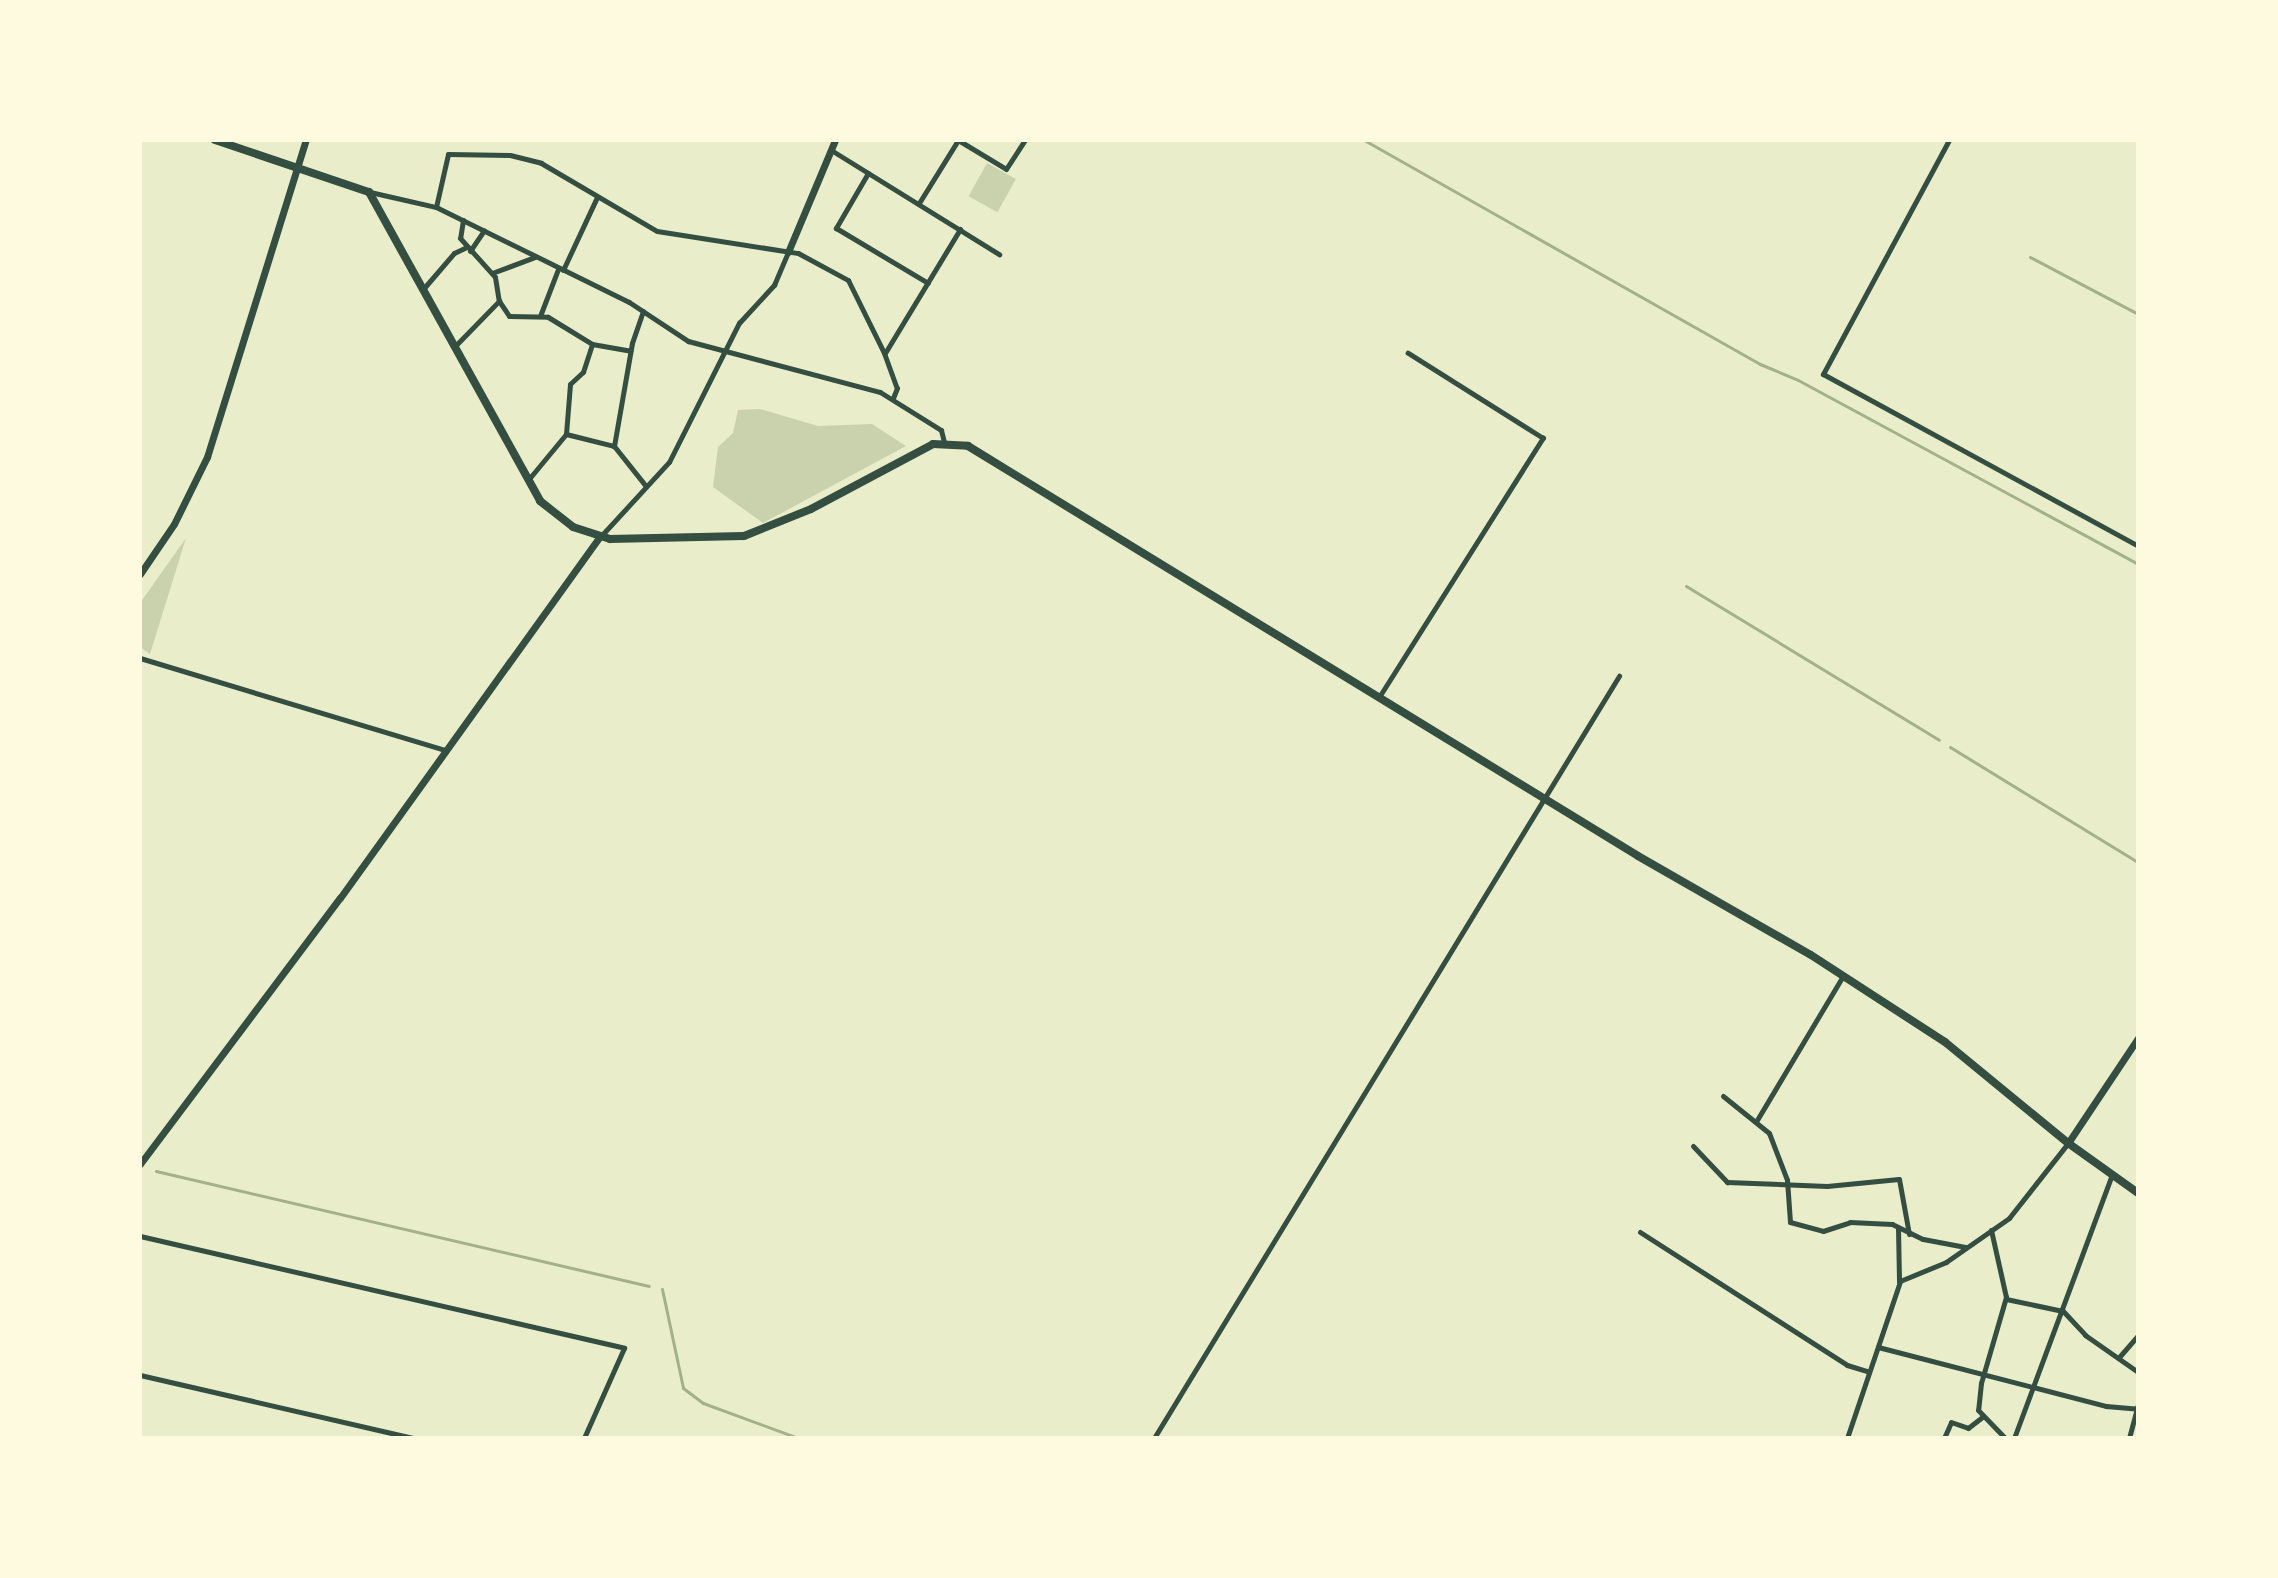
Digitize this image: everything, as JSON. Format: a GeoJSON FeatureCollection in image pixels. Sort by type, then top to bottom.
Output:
{"type":"FeatureCollection","features":[{"type":"Feature","properties":{"kind":"main road"},"geometry":{"type":"LineString","coordinates":[[215,140],[298,165],[369,192],[528,480],[555,515],[599,538],[744,536],[811,509],[895,461],[944,442],[957,442],[992,459],[1543,797],[1843,976],[1945,1042],[2068,1143],[2138,1193]]}},
{"type":"Feature","properties":{"kind":"street"},"geometry":{"type":"LineString","coordinates":[[140,574],[174,524],[207,457],[306,140]]}},
{"type":"Feature","properties":{"kind":"street"},"geometry":{"type":"LineString","coordinates":[[140,1164],[599,538],[669,462],[739,323],[774,285],[835,140]]}},
{"type":"Feature","properties":{"kind":"street"},"geometry":{"type":"LineString","coordinates":[[919,203],[958,140],[1006,169],[1025,140]]}},
{"type":"Feature","properties":{"kind":"street"},"geometry":{"type":"LineString","coordinates":[[1949,140],[1823,374],[2138,546]]}},
{"type":"Feature","properties":{"kind":"street"},"geometry":{"type":"LineString","coordinates":[[831,150],[999,254]]}},
{"type":"Feature","properties":{"kind":"street"},"geometry":{"type":"LineString","coordinates":[[436,207],[443,162],[454,152],[510,155],[541,163],[657,231],[788,252],[848,280],[884,353],[897,388],[893,398]]}},
{"type":"Feature","properties":{"kind":"street"},"geometry":{"type":"LineString","coordinates":[[868,172],[836,228],[928,283]]}},
{"type":"Feature","properties":{"kind":"street"},"geometry":{"type":"LineString","coordinates":[[369,192],[436,207],[643,311],[688,341],[864,385],[893,398],[941,430],[944,442]]}},
{"type":"Feature","properties":{"kind":"street"},"geometry":{"type":"LineString","coordinates":[[540,316],[597,197]]}},
{"type":"Feature","properties":{"kind":"street"},"geometry":{"type":"LineString","coordinates":[[463,220],[460,238],[492,273],[499,301],[516,320],[540,316],[565,324],[592,344],[630,351]]}},
{"type":"Feature","properties":{"kind":"street"},"geometry":{"type":"LineString","coordinates":[[884,353],[960,229]]}},
{"type":"Feature","properties":{"kind":"street"},"geometry":{"type":"LineString","coordinates":[[424,288],[454,253],[469,249],[484,230]]}},
{"type":"Feature","properties":{"kind":"street"},"geometry":{"type":"LineString","coordinates":[[492,273],[535,257]]}},
{"type":"Feature","properties":{"kind":"street"},"geometry":{"type":"LineString","coordinates":[[456,345],[499,301]]}},
{"type":"Feature","properties":{"kind":"street"},"geometry":{"type":"LineString","coordinates":[[643,311],[630,351],[614,446],[645,485]]}},
{"type":"Feature","properties":{"kind":"street"},"geometry":{"type":"LineString","coordinates":[[528,480],[566,434],[570,384],[583,372],[592,344]]}},
{"type":"Feature","properties":{"kind":"street"},"geometry":{"type":"LineString","coordinates":[[1379,697],[1543,438],[1408,353]]}},
{"type":"Feature","properties":{"kind":"street"},"geometry":{"type":"LineString","coordinates":[[566,434],[599,447],[614,446]]}},
{"type":"Feature","properties":{"kind":"street"},"geometry":{"type":"LineString","coordinates":[[140,658],[445,750]]}},
{"type":"Feature","properties":{"kind":"street"},"geometry":{"type":"LineString","coordinates":[[1154,1438],[1619,676]]}},
{"type":"Feature","properties":{"kind":"street"},"geometry":{"type":"LineString","coordinates":[[1757,1120],[1843,976]]}},
{"type":"Feature","properties":{"kind":"street"},"geometry":{"type":"LineString","coordinates":[[1899,1286],[1915,1271],[1946,1262],[2009,1218],[2068,1143],[2138,1038]]}},
{"type":"Feature","properties":{"kind":"street"},"geometry":{"type":"LineString","coordinates":[[1723,1096],[1757,1120],[1769,1133],[1788,1186],[1787,1218],[1805,1228],[1823,1231],[1850,1222],[1898,1227],[1909,1234],[1966,1248]]}},
{"type":"Feature","properties":{"kind":"street"},"geometry":{"type":"LineString","coordinates":[[1693,1146],[1727,1182],[1788,1186],[1899,1179],[1909,1234]]}},
{"type":"Feature","properties":{"kind":"street"},"geometry":{"type":"LineString","coordinates":[[2014,1438],[2112,1174]]}},
{"type":"Feature","properties":{"kind":"street"},"geometry":{"type":"LineString","coordinates":[[1847,1438],[1867,1371],[1899,1286],[1898,1227]]}},
{"type":"Feature","properties":{"kind":"street"},"geometry":{"type":"LineString","coordinates":[[1991,1230],[2006,1299],[1979,1395],[1982,1417],[2005,1438]]}},
{"type":"Feature","properties":{"kind":"street"},"geometry":{"type":"LineString","coordinates":[[1640,1232],[1847,1365],[1867,1371]]}},
{"type":"Feature","properties":{"kind":"street"},"geometry":{"type":"LineString","coordinates":[[140,1236],[624,1348],[584,1438]]}},
{"type":"Feature","properties":{"kind":"street"},"geometry":{"type":"LineString","coordinates":[[2006,1299],[2063,1311],[2085,1335],[2120,1356],[2138,1372]]}},
{"type":"Feature","properties":{"kind":"street"},"geometry":{"type":"LineString","coordinates":[[2120,1356],[2138,1335]]}},
{"type":"Feature","properties":{"kind":"street"},"geometry":{"type":"LineString","coordinates":[[1878,1347],[2036,1385],[2106,1406],[2137,1407],[2129,1438]]}},
{"type":"Feature","properties":{"kind":"street"},"geometry":{"type":"LineString","coordinates":[[140,1375],[413,1438]]}},
{"type":"Feature","properties":{"kind":"street"},"geometry":{"type":"LineString","coordinates":[[1944,1438],[1951,1422],[1968,1428],[1982,1417]]}},
{"type":"Feature","properties":{"kind":"green space"},"geometry":{"type":"Polygon","coordinates":[[[987,163],[1016,179],[997,212],[969,196],[987,163]]]}},
{"type":"Feature","properties":{"kind":"green space"},"geometry":{"type":"Polygon","coordinates":[[[760,409],[818,426],[872,424],[906,446],[763,523],[713,487],[718,447],[733,433],[738,410],[760,409]]]}},
{"type":"Feature","properties":{"kind":"green space"},"geometry":{"type":"Polygon","coordinates":[[[186,538],[150,654],[140,647],[140,603],[186,538]]]}},
{"type":"Feature","properties":{"kind":"waterway"},"geometry":{"type":"LineString","coordinates":[[1364,140],[1760,364],[1798,380],[2138,564]]}},
{"type":"Feature","properties":{"kind":"waterway"},"geometry":{"type":"LineString","coordinates":[[2030,257],[2138,314]]}},
{"type":"Feature","properties":{"kind":"waterway"},"geometry":{"type":"LineString","coordinates":[[1686,586],[1939,740]]}},
{"type":"Feature","properties":{"kind":"waterway"},"geometry":{"type":"LineString","coordinates":[[1950,747],[2138,862]]}},
{"type":"Feature","properties":{"kind":"waterway"},"geometry":{"type":"LineString","coordinates":[[156,1171],[649,1286]]}},
{"type":"Feature","properties":{"kind":"waterway"},"geometry":{"type":"LineString","coordinates":[[662,1289],[683,1388],[703,1403],[798,1438]]}}]}
